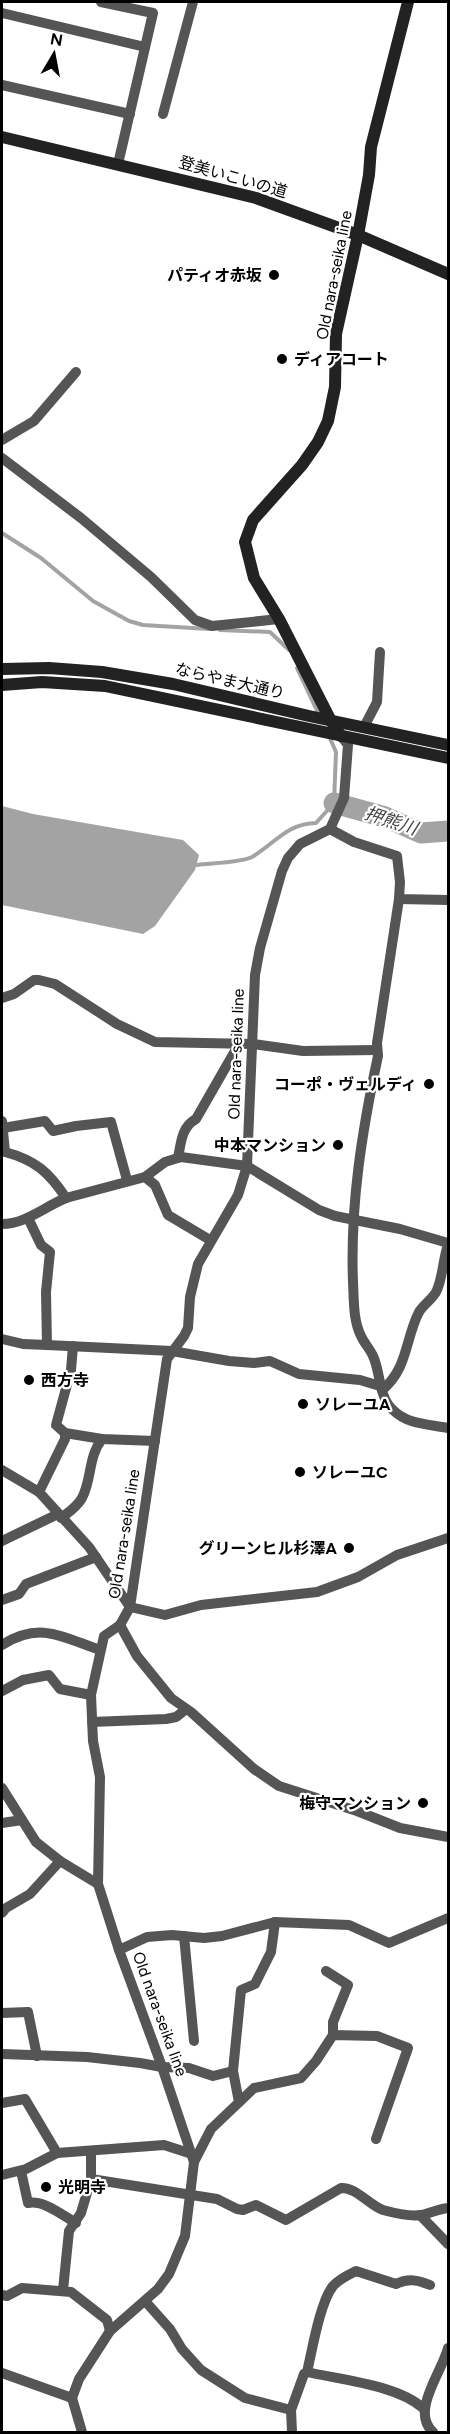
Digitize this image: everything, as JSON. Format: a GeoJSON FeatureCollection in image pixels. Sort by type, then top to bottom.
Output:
{"type":"FeatureCollection","features":[{"type":"Feature","properties":{"kind":"street"},"geometry":{"type":"LineString","coordinates":[[101,2],[153,13],[118,164]]}},
{"type":"Feature","properties":{"kind":"street"},"geometry":{"type":"LineString","coordinates":[[163,114],[193,2]]}},
{"type":"Feature","properties":{"kind":"street","name":"Old nara-seika line"},"geometry":{"type":"LineString","coordinates":[[72,2398],[78,2379],[110,2331],[126,2314],[145,2301],[169,2274],[185,2236],[191,2196],[193,2158],[98,1884],[100,1777],[92,1722],[91,1695],[104,1636],[120,1625],[130,1607],[167,1359],[188,1328],[190,1297],[195,1275],[210,1240],[238,1195],[247,1166],[255,975],[260,948],[282,871],[288,858],[300,844],[330,829],[344,798],[348,746],[331,721],[279,619],[254,578],[245,542],[253,520],[302,465],[318,442],[328,421],[336,387],[336,334],[358,235],[369,175],[371,147],[408,2]]}},
{"type":"Feature","properties":{"kind":"street"},"geometry":{"type":"LineString","coordinates":[[2,13],[145,47]]}},
{"type":"Feature","properties":{"kind":"street"},"geometry":{"type":"LineString","coordinates":[[2,85],[130,114]]}},
{"type":"Feature","properties":{"kind":"street","name":"登美いこいの道"},"geometry":{"type":"LineString","coordinates":[[2,137],[247,195],[358,235],[448,273]]}},
{"type":"Feature","properties":{"kind":"street"},"geometry":{"type":"LineString","coordinates":[[2,440],[34,420],[76,372]]}},
{"type":"Feature","properties":{"kind":"street"},"geometry":{"type":"LineString","coordinates":[[2,458],[81,518],[151,578],[195,620],[212,626],[279,619]]}},
{"type":"Feature","properties":{"kind":"street"},"geometry":{"type":"LineString","coordinates":[[364,727],[376,702],[380,652]]}},
{"type":"Feature","properties":{"kind":"street","name":"ならやま大通り"},"geometry":{"type":"LineString","coordinates":[[2,669],[102,672],[173,684],[331,721],[448,745]]}},
{"type":"Feature","properties":{"kind":"street","name":"ならやま大通り"},"geometry":{"type":"LineString","coordinates":[[2,685],[42,682],[105,686],[171,698],[448,758]]}},
{"type":"Feature","properties":{"kind":"street"},"geometry":{"type":"LineString","coordinates":[[330,829],[354,842],[397,856],[400,882],[378,1056],[362,1135],[353,1221],[355,1312],[360,1336],[373,1356],[381,1388],[391,1409],[405,1420],[448,1428]]}},
{"type":"Feature","properties":{"kind":"street"},"geometry":{"type":"LineString","coordinates":[[399,899],[448,900]]}},
{"type":"Feature","properties":{"kind":"street"},"geometry":{"type":"LineString","coordinates":[[2,998],[14,994],[34,980],[39,980],[55,984],[117,1024],[155,1042],[253,1044],[303,1051],[377,1050]]}},
{"type":"Feature","properties":{"kind":"street"},"geometry":{"type":"LineString","coordinates":[[178,1158],[183,1134],[188,1125],[196,1119],[239,1044]]}},
{"type":"Feature","properties":{"kind":"street"},"geometry":{"type":"LineString","coordinates":[[66,1198],[55,1180],[38,1166],[5,1152],[2,1124],[45,1121],[53,1131],[111,1122],[127,1180]]}},
{"type":"Feature","properties":{"kind":"street"},"geometry":{"type":"LineString","coordinates":[[2,1224],[11,1224],[28,1218],[44,1207],[66,1198],[92,1193],[127,1180],[145,1177],[165,1162],[178,1158],[247,1166],[319,1210],[353,1221],[400,1229],[448,1244],[437,1292],[419,1313],[399,1372],[393,1382],[381,1388],[360,1380],[299,1374],[270,1361],[229,1362],[172,1351],[23,1344],[2,1339]]}},
{"type":"Feature","properties":{"kind":"street"},"geometry":{"type":"LineString","coordinates":[[145,1177],[155,1185],[168,1215],[210,1240]]}},
{"type":"Feature","properties":{"kind":"street"},"geometry":{"type":"LineString","coordinates":[[28,1218],[41,1245],[50,1252],[46,1292],[47,1345]]}},
{"type":"Feature","properties":{"kind":"street"},"geometry":{"type":"LineString","coordinates":[[73,1346],[71,1370],[56,1425],[65,1433],[102,1439],[155,1441]]}},
{"type":"Feature","properties":{"kind":"street"},"geometry":{"type":"LineString","coordinates":[[39,1492],[63,1444],[65,1433]]}},
{"type":"Feature","properties":{"kind":"street"},"geometry":{"type":"LineString","coordinates":[[2,1541],[74,1508],[84,1495],[92,1456],[102,1439]]}},
{"type":"Feature","properties":{"kind":"street"},"geometry":{"type":"LineString","coordinates":[[2,1470],[39,1492],[96,1557],[130,1607],[165,1616],[201,1605],[316,1592],[358,1576],[397,1555],[448,1538]]}},
{"type":"Feature","properties":{"kind":"street"},"geometry":{"type":"LineString","coordinates":[[2,1600],[19,1594],[26,1584],[96,1557]]}},
{"type":"Feature","properties":{"kind":"street"},"geometry":{"type":"LineString","coordinates":[[120,1625],[137,1656],[171,1698],[185,1710],[191,1712],[254,1769],[279,1786],[357,1811],[400,1828],[448,1836]]}},
{"type":"Feature","properties":{"kind":"street"},"geometry":{"type":"LineString","coordinates":[[2,1645],[32,1631],[55,1634],[100,1650]]}},
{"type":"Feature","properties":{"kind":"street"},"geometry":{"type":"LineString","coordinates":[[2,1691],[31,1678],[49,1675],[60,1689],[91,1695]]}},
{"type":"Feature","properties":{"kind":"street"},"geometry":{"type":"LineString","coordinates":[[92,1722],[166,1719],[176,1717],[185,1710]]}},
{"type":"Feature","properties":{"kind":"street"},"geometry":{"type":"LineString","coordinates":[[2,1788],[36,1842],[60,1861],[98,1884]]}},
{"type":"Feature","properties":{"kind":"street"},"geometry":{"type":"LineString","coordinates":[[2,1823],[22,1820]]}},
{"type":"Feature","properties":{"kind":"street"},"geometry":{"type":"LineString","coordinates":[[2,1913],[30,1894],[60,1861]]}},
{"type":"Feature","properties":{"kind":"street"},"geometry":{"type":"LineString","coordinates":[[119,1950],[147,1937],[222,1936],[275,1922],[349,1925],[389,1943],[448,1918]]}},
{"type":"Feature","properties":{"kind":"street"},"geometry":{"type":"LineString","coordinates":[[239,2102],[233,2071],[241,1990],[255,1984],[261,1973],[271,1952],[275,1922]]}},
{"type":"Feature","properties":{"kind":"street"},"geometry":{"type":"LineString","coordinates":[[184,1936],[194,2041]]}},
{"type":"Feature","properties":{"kind":"street"},"geometry":{"type":"LineString","coordinates":[[2,2175],[21,2171],[57,2153],[164,2145],[193,2158],[211,2129],[254,2088],[301,2078],[316,2061],[333,2035],[333,2022],[348,1985],[326,1971]]}},
{"type":"Feature","properties":{"kind":"street"},"geometry":{"type":"LineString","coordinates":[[2,2013],[28,2012],[37,2056]]}},
{"type":"Feature","properties":{"kind":"street"},"geometry":{"type":"LineString","coordinates":[[333,2035],[377,2036],[408,2048],[376,2139]]}},
{"type":"Feature","properties":{"kind":"street"},"geometry":{"type":"LineString","coordinates":[[2,2054],[87,2057],[140,2062],[162,2067],[189,2067],[213,2076],[233,2071]]}},
{"type":"Feature","properties":{"kind":"street"},"geometry":{"type":"LineString","coordinates":[[2,2103],[25,2099],[57,2153]]}},
{"type":"Feature","properties":{"kind":"street"},"geometry":{"type":"LineString","coordinates":[[63,2290],[69,2231],[76,2223],[91,2179],[92,2151]]}},
{"type":"Feature","properties":{"kind":"street"},"geometry":{"type":"LineString","coordinates":[[21,2171],[28,2203],[44,2204],[76,2223]]}},
{"type":"Feature","properties":{"kind":"street"},"geometry":{"type":"LineString","coordinates":[[91,2179],[217,2199],[243,2210],[256,2205],[286,2220],[330,2193],[346,2187],[381,2209],[398,2214],[420,2215],[448,2208]]}},
{"type":"Feature","properties":{"kind":"street"},"geometry":{"type":"LineString","coordinates":[[420,2215],[448,2244]]}},
{"type":"Feature","properties":{"kind":"street"},"geometry":{"type":"LineString","coordinates":[[292,2433],[291,2410],[304,2374],[307,2372],[329,2291],[343,2277],[357,2271],[396,2284],[404,2280],[415,2280],[430,2285]]}},
{"type":"Feature","properties":{"kind":"street"},"geometry":{"type":"LineString","coordinates":[[2,2295],[7,2296],[22,2288],[71,2292],[107,2320],[110,2331]]}},
{"type":"Feature","properties":{"kind":"street"},"geometry":{"type":"LineString","coordinates":[[145,2301],[201,2370],[245,2398],[291,2410]]}},
{"type":"Feature","properties":{"kind":"street"},"geometry":{"type":"LineString","coordinates":[[423,2408],[448,2348]]}},
{"type":"Feature","properties":{"kind":"street"},"geometry":{"type":"LineString","coordinates":[[307,2372],[388,2391],[414,2400],[423,2408],[428,2428],[433,2433]]}},
{"type":"Feature","properties":{"kind":"street"},"geometry":{"type":"LineString","coordinates":[[2,2373],[72,2398],[82,2433]]}},
{"type":"Feature","properties":{"kind":"shaded area"},"geometry":{"type":"Polygon","coordinates":[[[2,806],[33,814],[183,840],[199,855],[195,870],[155,926],[143,934],[2,905],[2,806]]]}},
{"type":"Feature","properties":{"kind":"waterway"},"geometry":{"type":"LineString","coordinates":[[2,533],[41,558],[93,601],[129,621],[143,625],[209,629]]}},
{"type":"Feature","properties":{"kind":"waterway"},"geometry":{"type":"LineString","coordinates":[[220,630],[270,632],[289,650]]}},
{"type":"Feature","properties":{"kind":"waterway"},"geometry":{"type":"LineString","coordinates":[[297,668],[319,715]]}},
{"type":"Feature","properties":{"kind":"waterway"},"geometry":{"type":"LineString","coordinates":[[196,865],[247,859],[289,830],[297,826],[316,823],[334,803],[336,752],[329,736]]}},
{"type":"Feature","properties":{"kind":"waterway","name":"押熊川"},"geometry":{"type":"LineString","coordinates":[[334,803],[385,817],[421,833],[448,831]]}},
{"type":"Feature","properties":{"kind":"place","name":"パティオ赤坂"},"geometry":{"type":"Point","coordinates":[274,275]}},
{"type":"Feature","properties":{"kind":"place","name":"ディアコート"},"geometry":{"type":"Point","coordinates":[282,359]}},
{"type":"Feature","properties":{"kind":"place","name":"コーポ・ヴェルディ"},"geometry":{"type":"Point","coordinates":[429,1084]}},
{"type":"Feature","properties":{"kind":"place","name":"中本マンション"},"geometry":{"type":"Point","coordinates":[338,1145]}},
{"type":"Feature","properties":{"kind":"place","name":"西方寺"},"geometry":{"type":"Point","coordinates":[29,1380]}},
{"type":"Feature","properties":{"kind":"place","name":"ソレーユA"},"geometry":{"type":"Point","coordinates":[303,1404]}},
{"type":"Feature","properties":{"kind":"place","name":"ソレーユC"},"geometry":{"type":"Point","coordinates":[300,1472]}},
{"type":"Feature","properties":{"kind":"place","name":"グリーンヒル杉澤A"},"geometry":{"type":"Point","coordinates":[349,1548]}},
{"type":"Feature","properties":{"kind":"place","name":"梅守マンション"},"geometry":{"type":"Point","coordinates":[423,1803]}},
{"type":"Feature","properties":{"kind":"place","name":"光明寺"},"geometry":{"type":"Point","coordinates":[46,2187]}}]}
